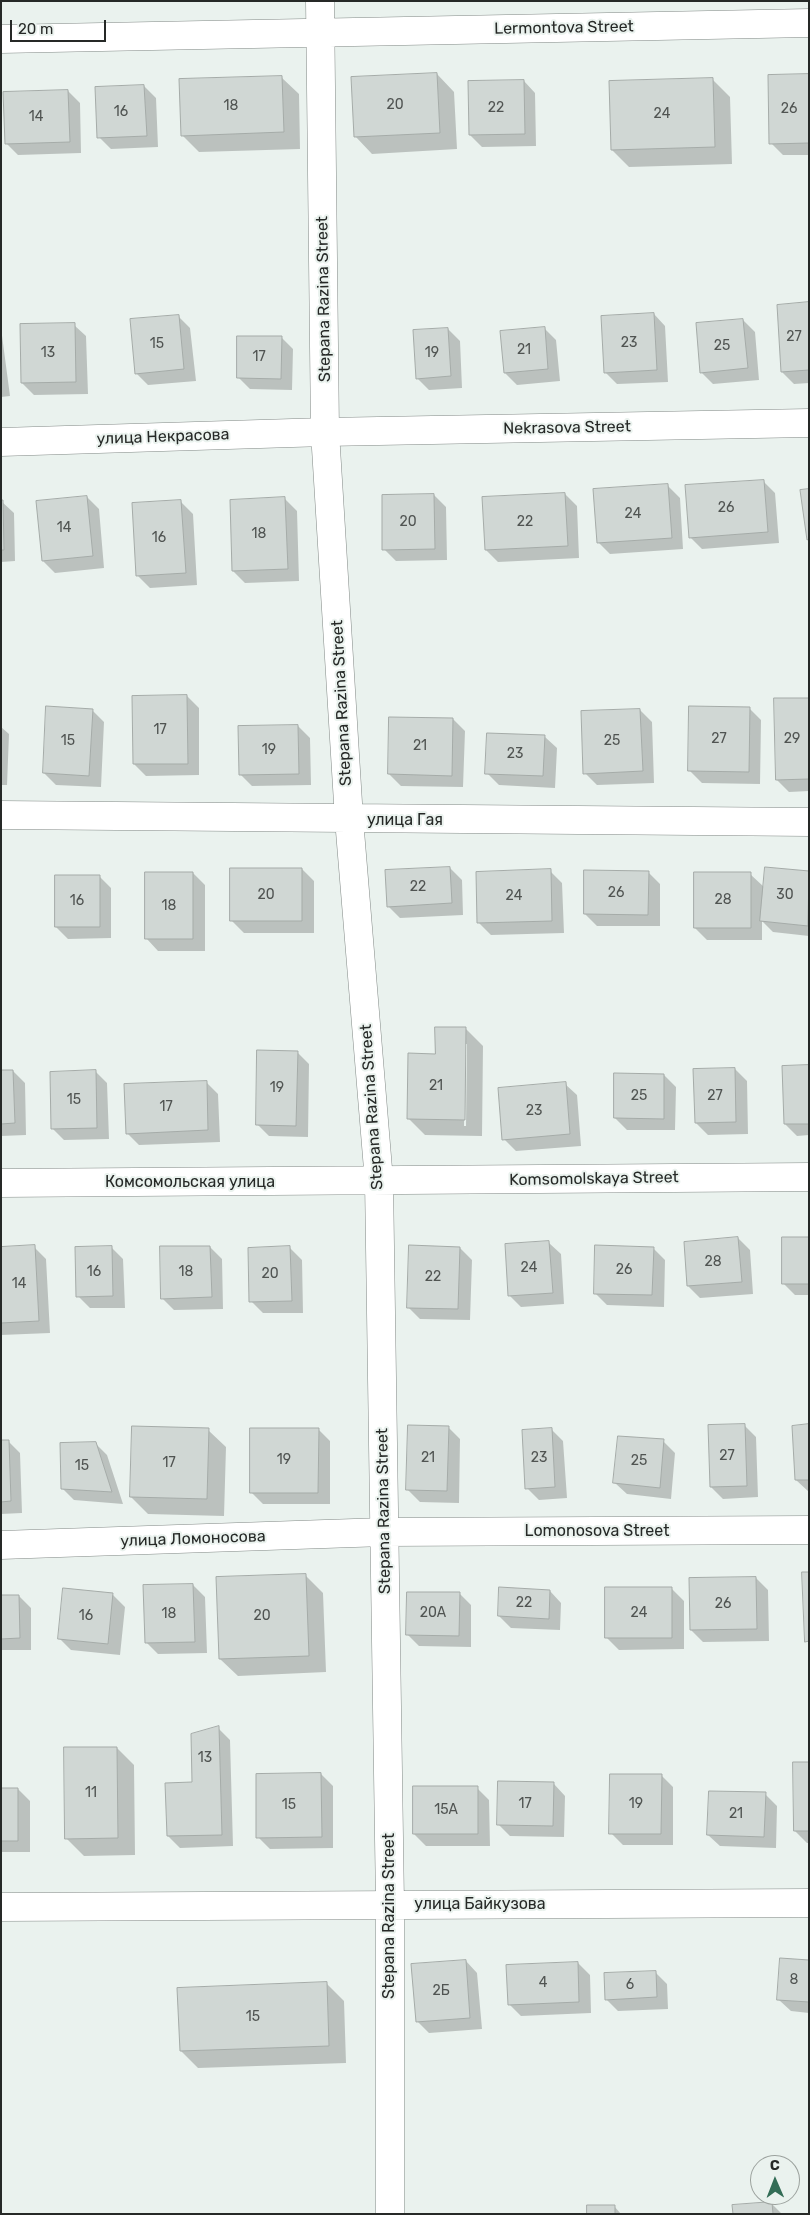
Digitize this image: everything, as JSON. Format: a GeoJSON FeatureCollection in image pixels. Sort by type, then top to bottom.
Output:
{"type":"FeatureCollection","features":[{"type":"Feature","properties":{"kind":"street","name":"Stepana Razina Street"},"geometry":{"type":"LineString","coordinates":[[320,1],[325,432],[349,819],[379,1181],[390,1904],[390,2214]]}},
{"type":"Feature","properties":{"kind":"street","name":"Lermontova Street"},"geometry":{"type":"LineString","coordinates":[[1,39],[320,34],[809,22]]}},
{"type":"Feature","properties":{"kind":"street","name":"Nekrasova Street"},"geometry":{"type":"LineString","coordinates":[[325,432],[809,423]]}},
{"type":"Feature","properties":{"kind":"street","name":"улица Некрасова"},"geometry":{"type":"LineString","coordinates":[[1,442],[325,432]]}},
{"type":"Feature","properties":{"kind":"street","name":"улица Гая"},"geometry":{"type":"LineString","coordinates":[[1,815],[809,822]]}},
{"type":"Feature","properties":{"kind":"street","name":"Komsomolskaya Street"},"geometry":{"type":"LineString","coordinates":[[379,1181],[809,1176]]}},
{"type":"Feature","properties":{"kind":"street","name":"Комсомольская улица"},"geometry":{"type":"LineString","coordinates":[[1,1182],[379,1181]]}},
{"type":"Feature","properties":{"kind":"street","name":"Lomonosova Street"},"geometry":{"type":"LineString","coordinates":[[384,1532],[809,1530]]}},
{"type":"Feature","properties":{"kind":"street","name":"улица Ломоносова"},"geometry":{"type":"LineString","coordinates":[[1,1545],[384,1532]]}},
{"type":"Feature","properties":{"kind":"street","name":"улица Байкузова"},"geometry":{"type":"LineString","coordinates":[[1,1906],[809,1903]]}},
{"type":"Feature","properties":{"kind":"building"},"geometry":{"type":"Polygon","coordinates":[[[437,73],[440,133],[354,137],[351,77],[437,73]]]}},
{"type":"Feature","properties":{"kind":"building"},"geometry":{"type":"Polygon","coordinates":[[[809,74],[809,143],[769,144],[768,75],[809,74]]]}},
{"type":"Feature","properties":{"kind":"building"},"geometry":{"type":"Polygon","coordinates":[[[282,76],[284,132],[181,136],[179,79],[282,76]]]}},
{"type":"Feature","properties":{"kind":"building"},"geometry":{"type":"Polygon","coordinates":[[[713,78],[715,147],[611,150],[609,81],[713,78]]]}},
{"type":"Feature","properties":{"kind":"building"},"geometry":{"type":"Polygon","coordinates":[[[524,80],[525,134],[469,135],[468,81],[524,80]]]}},
{"type":"Feature","properties":{"kind":"building"},"geometry":{"type":"Polygon","coordinates":[[[144,85],[147,136],[97,138],[95,87],[144,85]]]}},
{"type":"Feature","properties":{"kind":"building"},"geometry":{"type":"Polygon","coordinates":[[[68,90],[70,142],[5,144],[3,92],[68,90]]]}},
{"type":"Feature","properties":{"kind":"building"},"geometry":{"type":"Polygon","coordinates":[[[809,302],[809,370],[781,372],[777,305],[809,302]]]}},
{"type":"Feature","properties":{"kind":"building"},"geometry":{"type":"Polygon","coordinates":[[[654,313],[657,370],[604,373],[601,316],[654,313]]]}},
{"type":"Feature","properties":{"kind":"building"},"geometry":{"type":"Polygon","coordinates":[[[179,315],[184,369],[135,374],[130,319],[179,315]]]}},
{"type":"Feature","properties":{"kind":"building"},"geometry":{"type":"Polygon","coordinates":[[[743,319],[748,368],[700,373],[696,323],[743,319]]]}},
{"type":"Feature","properties":{"kind":"building"},"geometry":{"type":"Polygon","coordinates":[[[75,323],[76,382],[21,383],[20,324],[75,323]]]}},
{"type":"Feature","properties":{"kind":"building"},"geometry":{"type":"Polygon","coordinates":[[[545,327],[548,369],[504,373],[500,331],[545,327]]]}},
{"type":"Feature","properties":{"kind":"building"},"geometry":{"type":"Polygon","coordinates":[[[448,328],[451,376],[416,379],[413,330],[448,328]]]}},
{"type":"Feature","properties":{"kind":"building"},"geometry":{"type":"Polygon","coordinates":[[[237,336],[282,336],[281,379],[237,378],[237,336]]]}},
{"type":"Feature","properties":{"kind":"building"},"geometry":{"type":"Polygon","coordinates":[[[764,480],[768,532],[689,538],[685,485],[764,480]]]}},
{"type":"Feature","properties":{"kind":"building"},"geometry":{"type":"Polygon","coordinates":[[[668,484],[672,538],[597,543],[593,489],[668,484]]]}},
{"type":"Feature","properties":{"kind":"building"},"geometry":{"type":"Polygon","coordinates":[[[809,489],[809,539],[807,540],[800,490],[809,489]]]}},
{"type":"Feature","properties":{"kind":"building"},"geometry":{"type":"Polygon","coordinates":[[[565,493],[568,546],[485,550],[482,497],[565,493]]]}},
{"type":"Feature","properties":{"kind":"building"},"geometry":{"type":"Polygon","coordinates":[[[434,494],[435,549],[382,550],[382,495],[434,494]]]}},
{"type":"Feature","properties":{"kind":"building"},"geometry":{"type":"Polygon","coordinates":[[[87,496],[93,556],[42,561],[36,501],[87,496]]]}},
{"type":"Feature","properties":{"kind":"building"},"geometry":{"type":"Polygon","coordinates":[[[285,497],[288,569],[232,571],[230,500],[285,497]]]}},
{"type":"Feature","properties":{"kind":"building"},"geometry":{"type":"Polygon","coordinates":[[[1,500],[3,500],[4,550],[1,550],[1,500]]]}},
{"type":"Feature","properties":{"kind":"building"},"geometry":{"type":"Polygon","coordinates":[[[181,500],[186,573],[136,576],[132,503],[181,500]]]}},
{"type":"Feature","properties":{"kind":"building"},"geometry":{"type":"Polygon","coordinates":[[[187,695],[188,764],[133,764],[132,696],[187,695]]]}},
{"type":"Feature","properties":{"kind":"building"},"geometry":{"type":"Polygon","coordinates":[[[774,698],[809,698],[809,779],[776,780],[774,698]]]}},
{"type":"Feature","properties":{"kind":"building"},"geometry":{"type":"Polygon","coordinates":[[[46,706],[93,709],[89,776],[43,773],[46,706]]]}},
{"type":"Feature","properties":{"kind":"building"},"geometry":{"type":"Polygon","coordinates":[[[689,706],[750,707],[749,772],[688,771],[689,706]]]}},
{"type":"Feature","properties":{"kind":"building"},"geometry":{"type":"Polygon","coordinates":[[[640,709],[643,771],[583,774],[581,711],[640,709]]]}},
{"type":"Feature","properties":{"kind":"building"},"geometry":{"type":"Polygon","coordinates":[[[389,717],[453,718],[452,776],[388,774],[389,717]]]}},
{"type":"Feature","properties":{"kind":"building"},"geometry":{"type":"Polygon","coordinates":[[[298,725],[299,774],[239,775],[238,726],[298,725]]]}},
{"type":"Feature","properties":{"kind":"building"},"geometry":{"type":"Polygon","coordinates":[[[487,733],[545,735],[543,776],[485,774],[487,733]]]}},
{"type":"Feature","properties":{"kind":"building"},"geometry":{"type":"Polygon","coordinates":[[[450,867],[452,903],[387,907],[385,870],[450,867]]]}},
{"type":"Feature","properties":{"kind":"building"},"geometry":{"type":"Polygon","coordinates":[[[765,867],[809,871],[808,926],[760,921],[765,867]]]}},
{"type":"Feature","properties":{"kind":"building"},"geometry":{"type":"Polygon","coordinates":[[[230,868],[302,868],[302,921],[230,921],[230,868]]]}},
{"type":"Feature","properties":{"kind":"building"},"geometry":{"type":"Polygon","coordinates":[[[551,869],[552,921],[477,923],[476,872],[551,869]]]}},
{"type":"Feature","properties":{"kind":"building"},"geometry":{"type":"Polygon","coordinates":[[[584,870],[649,871],[648,915],[584,914],[584,870]]]}},
{"type":"Feature","properties":{"kind":"building"},"geometry":{"type":"Polygon","coordinates":[[[145,872],[193,872],[193,939],[145,939],[145,872]]]}},
{"type":"Feature","properties":{"kind":"building"},"geometry":{"type":"Polygon","coordinates":[[[694,872],[751,872],[751,928],[694,928],[694,872]]]}},
{"type":"Feature","properties":{"kind":"building"},"geometry":{"type":"Polygon","coordinates":[[[55,875],[100,875],[100,927],[55,927],[55,875]]]}},
{"type":"Feature","properties":{"kind":"building"},"geometry":{"type":"Polygon","coordinates":[[[435,1027],[466,1027],[465,1120],[407,1119],[408,1053],[435,1054],[435,1027]]]}},
{"type":"Feature","properties":{"kind":"building"},"geometry":{"type":"Polygon","coordinates":[[[257,1050],[298,1051],[296,1126],[256,1125],[257,1050]]]}},
{"type":"Feature","properties":{"kind":"building"},"geometry":{"type":"Polygon","coordinates":[[[809,1065],[809,1124],[784,1124],[782,1066],[809,1065]]]}},
{"type":"Feature","properties":{"kind":"building"},"geometry":{"type":"Polygon","coordinates":[[[735,1068],[736,1122],[695,1123],[693,1069],[735,1068]]]}},
{"type":"Feature","properties":{"kind":"building"},"geometry":{"type":"Polygon","coordinates":[[[1,1070],[13,1070],[15,1123],[1,1124],[1,1070]]]}},
{"type":"Feature","properties":{"kind":"building"},"geometry":{"type":"Polygon","coordinates":[[[96,1070],[97,1128],[51,1129],[50,1072],[96,1070]]]}},
{"type":"Feature","properties":{"kind":"building"},"geometry":{"type":"Polygon","coordinates":[[[614,1073],[664,1074],[664,1119],[614,1118],[614,1073]]]}},
{"type":"Feature","properties":{"kind":"building"},"geometry":{"type":"Polygon","coordinates":[[[207,1081],[208,1130],[126,1134],[124,1084],[207,1081]]]}},
{"type":"Feature","properties":{"kind":"building"},"geometry":{"type":"Polygon","coordinates":[[[566,1082],[570,1134],[502,1140],[498,1088],[566,1082]]]}},
{"type":"Feature","properties":{"kind":"building"},"geometry":{"type":"Polygon","coordinates":[[[738,1237],[742,1282],[687,1286],[684,1242],[738,1237]]]}},
{"type":"Feature","properties":{"kind":"building"},"geometry":{"type":"Polygon","coordinates":[[[782,1237],[809,1237],[809,1284],[782,1284],[782,1237]]]}},
{"type":"Feature","properties":{"kind":"building"},"geometry":{"type":"Polygon","coordinates":[[[549,1241],[553,1293],[508,1296],[505,1244],[549,1241]]]}},
{"type":"Feature","properties":{"kind":"building"},"geometry":{"type":"Polygon","coordinates":[[[35,1245],[39,1321],[1,1323],[1,1247],[35,1245]]]}},
{"type":"Feature","properties":{"kind":"building"},"geometry":{"type":"Polygon","coordinates":[[[409,1245],[460,1247],[458,1309],[407,1308],[409,1245]]]}},
{"type":"Feature","properties":{"kind":"building"},"geometry":{"type":"Polygon","coordinates":[[[595,1245],[654,1247],[652,1295],[594,1294],[595,1245]]]}},
{"type":"Feature","properties":{"kind":"building"},"geometry":{"type":"Polygon","coordinates":[[[112,1246],[113,1296],[76,1297],[75,1247],[112,1246]]]}},
{"type":"Feature","properties":{"kind":"building"},"geometry":{"type":"Polygon","coordinates":[[[160,1246],[210,1246],[212,1297],[161,1299],[160,1246]]]}},
{"type":"Feature","properties":{"kind":"building"},"geometry":{"type":"Polygon","coordinates":[[[290,1246],[292,1301],[249,1302],[248,1248],[290,1246]]]}},
{"type":"Feature","properties":{"kind":"building"},"geometry":{"type":"Polygon","coordinates":[[[745,1424],[747,1486],[710,1487],[708,1425],[745,1424]]]}},
{"type":"Feature","properties":{"kind":"building"},"geometry":{"type":"Polygon","coordinates":[[[809,1424],[809,1480],[795,1480],[792,1426],[809,1424]]]}},
{"type":"Feature","properties":{"kind":"building"},"geometry":{"type":"Polygon","coordinates":[[[408,1425],[449,1426],[447,1491],[406,1490],[408,1425]]]}},
{"type":"Feature","properties":{"kind":"building"},"geometry":{"type":"Polygon","coordinates":[[[132,1426],[209,1428],[207,1499],[130,1497],[132,1426]]]}},
{"type":"Feature","properties":{"kind":"building"},"geometry":{"type":"Polygon","coordinates":[[[250,1428],[319,1428],[318,1493],[250,1493],[250,1428]]]}},
{"type":"Feature","properties":{"kind":"building"},"geometry":{"type":"Polygon","coordinates":[[[552,1428],[555,1487],[525,1489],[522,1430],[552,1428]]]}},
{"type":"Feature","properties":{"kind":"building"},"geometry":{"type":"Polygon","coordinates":[[[618,1436],[664,1439],[660,1488],[613,1483],[618,1436]]]}},
{"type":"Feature","properties":{"kind":"building"},"geometry":{"type":"Polygon","coordinates":[[[1,1440],[9,1440],[11,1501],[1,1502],[1,1440]]]}},
{"type":"Feature","properties":{"kind":"building"},"geometry":{"type":"Polygon","coordinates":[[[96,1442],[112,1492],[61,1489],[60,1443],[96,1442]]]}},
{"type":"Feature","properties":{"kind":"building"},"geometry":{"type":"Polygon","coordinates":[[[802,1572],[809,1572],[809,1641],[805,1642],[802,1572]]]}},
{"type":"Feature","properties":{"kind":"building"},"geometry":{"type":"Polygon","coordinates":[[[306,1574],[309,1656],[219,1659],[216,1577],[306,1574]]]}},
{"type":"Feature","properties":{"kind":"building"},"geometry":{"type":"Polygon","coordinates":[[[756,1577],[757,1629],[690,1630],[689,1578],[756,1577]]]}},
{"type":"Feature","properties":{"kind":"building"},"geometry":{"type":"Polygon","coordinates":[[[193,1584],[195,1642],[145,1643],[143,1585],[193,1584]]]}},
{"type":"Feature","properties":{"kind":"building"},"geometry":{"type":"Polygon","coordinates":[[[499,1587],[550,1590],[549,1619],[498,1616],[499,1587]]]}},
{"type":"Feature","properties":{"kind":"building"},"geometry":{"type":"Polygon","coordinates":[[[605,1587],[672,1587],[672,1638],[605,1638],[605,1587]]]}},
{"type":"Feature","properties":{"kind":"building"},"geometry":{"type":"Polygon","coordinates":[[[63,1588],[113,1593],[108,1644],[58,1639],[63,1588]]]}},
{"type":"Feature","properties":{"kind":"building"},"geometry":{"type":"Polygon","coordinates":[[[407,1592],[460,1592],[459,1636],[406,1635],[407,1592]]]}},
{"type":"Feature","properties":{"kind":"building"},"geometry":{"type":"Polygon","coordinates":[[[1,1595],[19,1595],[20,1638],[1,1639],[1,1595]]]}},
{"type":"Feature","properties":{"kind":"building"},"geometry":{"type":"Polygon","coordinates":[[[219,1726],[222,1835],[167,1836],[165,1783],[192,1782],[191,1734],[219,1726]]]}},
{"type":"Feature","properties":{"kind":"building"},"geometry":{"type":"Polygon","coordinates":[[[64,1747],[117,1747],[118,1838],[65,1839],[64,1747]]]}},
{"type":"Feature","properties":{"kind":"building"},"geometry":{"type":"Polygon","coordinates":[[[793,1762],[809,1762],[809,1831],[794,1831],[793,1762]]]}},
{"type":"Feature","properties":{"kind":"building"},"geometry":{"type":"Polygon","coordinates":[[[321,1773],[322,1837],[256,1838],[256,1774],[321,1773]]]}},
{"type":"Feature","properties":{"kind":"building"},"geometry":{"type":"Polygon","coordinates":[[[610,1774],[662,1774],[661,1834],[609,1834],[610,1774]]]}},
{"type":"Feature","properties":{"kind":"building"},"geometry":{"type":"Polygon","coordinates":[[[498,1781],[554,1782],[553,1826],[497,1825],[498,1781]]]}},
{"type":"Feature","properties":{"kind":"building"},"geometry":{"type":"Polygon","coordinates":[[[413,1786],[478,1786],[478,1834],[413,1834],[413,1786]]]}},
{"type":"Feature","properties":{"kind":"building"},"geometry":{"type":"Polygon","coordinates":[[[1,1788],[18,1788],[18,1841],[1,1841],[1,1788]]]}},
{"type":"Feature","properties":{"kind":"building"},"geometry":{"type":"Polygon","coordinates":[[[709,1791],[766,1792],[764,1837],[707,1835],[709,1791]]]}},
{"type":"Feature","properties":{"kind":"building"},"geometry":{"type":"Polygon","coordinates":[[[780,1958],[809,1960],[809,2002],[777,2000],[780,1958]]]}},
{"type":"Feature","properties":{"kind":"building"},"geometry":{"type":"Polygon","coordinates":[[[466,1960],[470,2018],[416,2022],[411,1964],[466,1960]]]}},
{"type":"Feature","properties":{"kind":"building"},"geometry":{"type":"Polygon","coordinates":[[[578,1962],[579,2002],[508,2005],[506,1965],[578,1962]]]}},
{"type":"Feature","properties":{"kind":"building"},"geometry":{"type":"Polygon","coordinates":[[[656,1971],[657,1997],[605,2000],[604,1973],[656,1971]]]}},
{"type":"Feature","properties":{"kind":"building"},"geometry":{"type":"Polygon","coordinates":[[[327,1982],[329,2046],[180,2051],[177,1988],[327,1982]]]}},
{"type":"Feature","properties":{"kind":"building"},"geometry":{"type":"Polygon","coordinates":[[[587,2205],[615,2205],[615,2214],[587,2214],[587,2205]]]}},
{"type":"Feature","properties":{"kind":"building"},"geometry":{"type":"Polygon","coordinates":[[[732,2205],[772,2205],[773,2214],[733,2214],[732,2205]]]}}]}
